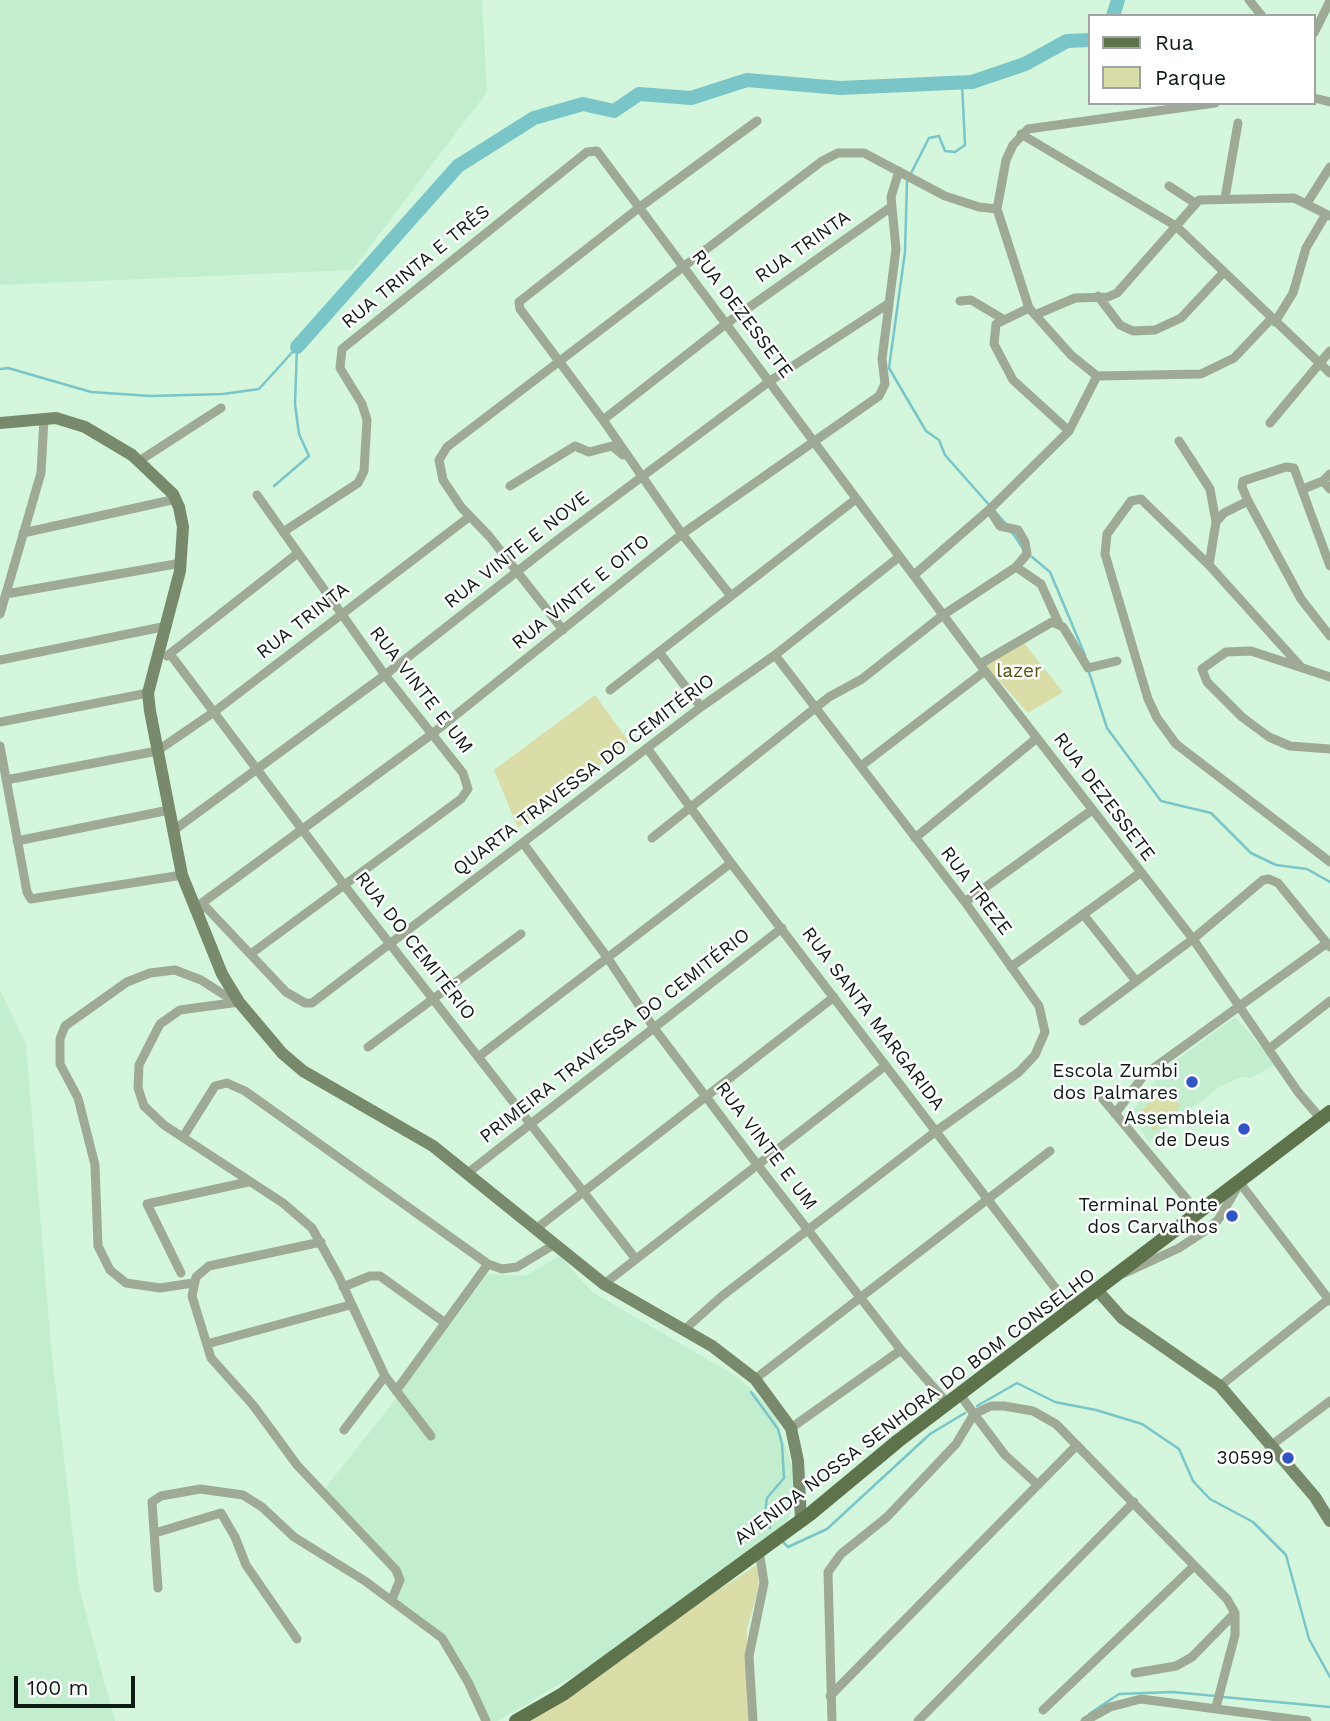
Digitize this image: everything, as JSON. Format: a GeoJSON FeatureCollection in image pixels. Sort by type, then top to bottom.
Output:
{"type":"FeatureCollection","features":[{"type":"Feature","properties":{"kind":"main road"},"geometry":{"type":"LineString","coordinates":[[0,424],[44,418],[64,419],[85,427],[139,461],[176,499],[182,520],[181,563],[148,693],[182,875],[222,974],[238,1003],[282,1053],[303,1071],[414,1133],[469,1172],[604,1284],[712,1346],[755,1379],[791,1428],[798,1461],[801,1521]]}},
{"type":"Feature","properties":{"kind":"main road","name":"AVENIDA NOSSA SENHORA DO BOM CONSELHO"},"geometry":{"type":"LineString","coordinates":[[516,1721],[574,1686],[801,1521],[898,1441],[949,1406],[1325,1116]]}},
{"type":"Feature","properties":{"kind":"main road"},"geometry":{"type":"LineString","coordinates":[[1098,1292],[1126,1321],[1220,1386],[1329,1515]]}},
{"type":"Feature","properties":{"kind":"street"},"geometry":{"type":"LineString","coordinates":[[1249,0],[1260,14]]}},
{"type":"Feature","properties":{"kind":"street"},"geometry":{"type":"LineString","coordinates":[[1316,29],[1330,1]]}},
{"type":"Feature","properties":{"kind":"street"},"geometry":{"type":"LineString","coordinates":[[1069,431],[1013,380],[1001,361],[993,333],[996,324],[1003,319],[1032,311],[1075,298],[1117,293],[1195,203],[1206,198],[1281,197],[1307,203],[1328,215],[1306,248],[1293,293],[1273,320],[1234,358],[1201,374],[1097,376],[1071,355],[1032,311],[997,209],[1006,160],[1021,134],[1037,126],[1128,117],[1203,105]]}},
{"type":"Feature","properties":{"kind":"street"},"geometry":{"type":"LineString","coordinates":[[731,596],[682,534],[603,420],[520,309],[521,299],[757,121]]}},
{"type":"Feature","properties":{"kind":"street"},"geometry":{"type":"LineString","coordinates":[[1225,198],[1238,123]]}},
{"type":"Feature","properties":{"kind":"street"},"geometry":{"type":"LineString","coordinates":[[1021,134],[1176,226],[1330,373]]}},
{"type":"Feature","properties":{"kind":"street","name":"RUA TRINTA E TRÊS"},"geometry":{"type":"LineString","coordinates":[[283,532],[358,483],[364,471],[367,420],[362,404],[340,368],[342,349],[577,159],[589,151],[597,151]]}},
{"type":"Feature","properties":{"kind":"street","name":"RUA DEZESSETE"},"geometry":{"type":"LineString","coordinates":[[597,151],[983,668],[1193,939],[1269,1049],[1325,1116]]}},
{"type":"Feature","properties":{"kind":"street"},"geometry":{"type":"LineString","coordinates":[[563,630],[489,536],[469,517],[443,480],[440,457],[454,442],[822,161],[851,151],[864,153],[961,203],[997,209]]}},
{"type":"Feature","properties":{"kind":"street"},"geometry":{"type":"LineString","coordinates":[[1307,203],[1330,167]]}},
{"type":"Feature","properties":{"kind":"street"},"geometry":{"type":"LineString","coordinates":[[888,304],[896,250],[891,207],[901,173]]}},
{"type":"Feature","properties":{"kind":"street"},"geometry":{"type":"LineString","coordinates":[[1169,186],[1195,203]]}},
{"type":"Feature","properties":{"kind":"street","name":"RUA TRINTA"},"geometry":{"type":"LineString","coordinates":[[603,420],[727,323],[891,207]]}},
{"type":"Feature","properties":{"kind":"street"},"geometry":{"type":"LineString","coordinates":[[1098,296],[1120,325],[1133,331],[1155,330],[1181,318],[1224,272]]}},
{"type":"Feature","properties":{"kind":"street"},"geometry":{"type":"LineString","coordinates":[[960,301],[971,300],[1003,319]]}},
{"type":"Feature","properties":{"kind":"street","name":"RUA VINTE E NOVE"},"geometry":{"type":"LineString","coordinates":[[174,830],[385,675],[770,381],[888,304]]}},
{"type":"Feature","properties":{"kind":"street","name":"RUA VINTE E OITO"},"geometry":{"type":"LineString","coordinates":[[202,903],[432,734],[682,534],[873,401],[884,388],[882,359],[888,304]]}},
{"type":"Feature","properties":{"kind":"street"},"geometry":{"type":"LineString","coordinates":[[1270,424],[1330,351]]}},
{"type":"Feature","properties":{"kind":"street"},"geometry":{"type":"LineString","coordinates":[[914,575],[992,507],[1069,431],[1097,376]]}},
{"type":"Feature","properties":{"kind":"street"},"geometry":{"type":"LineString","coordinates":[[139,461],[221,408]]}},
{"type":"Feature","properties":{"kind":"street"},"geometry":{"type":"LineString","coordinates":[[0,614],[41,473],[44,418]]}},
{"type":"Feature","properties":{"kind":"street"},"geometry":{"type":"LineString","coordinates":[[1180,441],[1210,489],[1216,523],[1209,565]]}},
{"type":"Feature","properties":{"kind":"street"},"geometry":{"type":"LineString","coordinates":[[510,486],[575,446],[589,452],[612,446],[630,460]]}},
{"type":"Feature","properties":{"kind":"street"},"geometry":{"type":"LineString","coordinates":[[1330,566],[1296,471],[1286,467],[1243,481],[1242,488],[1248,501],[1306,608],[1330,636]]}},
{"type":"Feature","properties":{"kind":"street"},"geometry":{"type":"LineString","coordinates":[[1303,489],[1323,481],[1330,474]]}},
{"type":"Feature","properties":{"kind":"street"},"geometry":{"type":"LineString","coordinates":[[1323,481],[1330,489]]}},
{"type":"Feature","properties":{"kind":"street","name":"RUA VINTE E UM"},"geometry":{"type":"LineString","coordinates":[[252,953],[467,793],[468,786],[463,773],[385,675],[257,495]]}},
{"type":"Feature","properties":{"kind":"street"},"geometry":{"type":"LineString","coordinates":[[23,533],[176,499]]}},
{"type":"Feature","properties":{"kind":"street"},"geometry":{"type":"LineString","coordinates":[[610,690],[856,499]]}},
{"type":"Feature","properties":{"kind":"street"},"geometry":{"type":"LineString","coordinates":[[1301,667],[1209,565],[1141,499],[1131,501],[1107,534],[1104,544],[1109,571],[1148,699],[1157,718],[1176,744],[1330,862]]}},
{"type":"Feature","properties":{"kind":"street"},"geometry":{"type":"LineString","coordinates":[[1216,523],[1224,513],[1248,501]]}},
{"type":"Feature","properties":{"kind":"street"},"geometry":{"type":"LineString","coordinates":[[652,838],[815,708],[862,679],[943,615],[1016,566],[1027,554],[1027,547],[1018,530],[1000,526],[992,507]]}},
{"type":"Feature","properties":{"kind":"street","name":"RUA TRINTA"},"geometry":{"type":"LineString","coordinates":[[157,751],[214,712],[469,517]]}},
{"type":"Feature","properties":{"kind":"street"},"geometry":{"type":"LineString","coordinates":[[157,663],[298,553]]}},
{"type":"Feature","properties":{"kind":"street","name":"QUARTA TRAVESSA DO CEMITÉRIO"},"geometry":{"type":"LineString","coordinates":[[252,953],[286,992],[305,1003],[313,1003],[701,707],[775,655],[899,556]]}},
{"type":"Feature","properties":{"kind":"street"},"geometry":{"type":"LineString","coordinates":[[6,594],[181,563]]}},
{"type":"Feature","properties":{"kind":"street"},"geometry":{"type":"LineString","coordinates":[[1016,566],[1041,584],[1059,624],[1090,669],[1116,661]]}},
{"type":"Feature","properties":{"kind":"street"},"geometry":{"type":"LineString","coordinates":[[861,766],[983,668],[1045,625],[1059,624]]}},
{"type":"Feature","properties":{"kind":"street"},"geometry":{"type":"LineString","coordinates":[[0,660],[167,626]]}},
{"type":"Feature","properties":{"kind":"street"},"geometry":{"type":"LineString","coordinates":[[1330,677],[1251,651],[1234,650],[1202,669],[1208,682],[1242,717],[1269,737],[1290,746],[1330,749]]}},
{"type":"Feature","properties":{"kind":"street"},"geometry":{"type":"LineString","coordinates":[[659,652],[701,707]]}},
{"type":"Feature","properties":{"kind":"street","name":"RUA DO CEMITÉRIO"},"geometry":{"type":"LineString","coordinates":[[170,654],[390,945],[436,1000],[635,1258]]}},
{"type":"Feature","properties":{"kind":"street","name":"RUA TREZE"},"geometry":{"type":"LineString","coordinates":[[684,1330],[722,1296],[935,1132],[1019,1072],[1041,1045],[1045,1032],[1044,1015],[965,902],[775,655]]}},
{"type":"Feature","properties":{"kind":"street"},"geometry":{"type":"LineString","coordinates":[[0,722],[148,693]]}},
{"type":"Feature","properties":{"kind":"street"},"geometry":{"type":"LineString","coordinates":[[915,838],[1037,738]]}},
{"type":"Feature","properties":{"kind":"street"},"geometry":{"type":"LineString","coordinates":[[0,746],[27,892],[33,900],[118,883],[182,875]]}},
{"type":"Feature","properties":{"kind":"street","name":"RUA SANTA MARGARIDA"},"geometry":{"type":"LineString","coordinates":[[647,748],[690,809],[1072,1310]]}},
{"type":"Feature","properties":{"kind":"street"},"geometry":{"type":"LineString","coordinates":[[6,780],[157,751]]}},
{"type":"Feature","properties":{"kind":"street"},"geometry":{"type":"LineString","coordinates":[[17,841],[169,810]]}},
{"type":"Feature","properties":{"kind":"street"},"geometry":{"type":"LineString","coordinates":[[965,902],[1092,810]]}},
{"type":"Feature","properties":{"kind":"street","name":"RUA VINTE E UM"},"geometry":{"type":"LineString","coordinates":[[523,843],[607,957],[654,1028],[756,1163],[901,1350],[949,1406]]}},
{"type":"Feature","properties":{"kind":"street"},"geometry":{"type":"LineString","coordinates":[[478,1057],[731,863]]}},
{"type":"Feature","properties":{"kind":"street"},"geometry":{"type":"LineString","coordinates":[[1010,967],[1140,873]]}},
{"type":"Feature","properties":{"kind":"street"},"geometry":{"type":"LineString","coordinates":[[1083,1021],[1193,939],[1263,880],[1274,880],[1278,883],[1328,945],[1144,1075],[1115,1114]]}},
{"type":"Feature","properties":{"kind":"street"},"geometry":{"type":"LineString","coordinates":[[199,917],[202,903]]}},
{"type":"Feature","properties":{"kind":"street"},"geometry":{"type":"LineString","coordinates":[[202,903],[252,953]]}},
{"type":"Feature","properties":{"kind":"street"},"geometry":{"type":"LineString","coordinates":[[1083,914],[1136,981]]}},
{"type":"Feature","properties":{"kind":"street","name":"PRIMEIRA TRAVESSA DO CEMITÉRIO"},"geometry":{"type":"LineString","coordinates":[[469,1172],[782,928]]}},
{"type":"Feature","properties":{"kind":"street"},"geometry":{"type":"LineString","coordinates":[[368,1047],[436,1000],[521,934]]}},
{"type":"Feature","properties":{"kind":"street"},"geometry":{"type":"LineString","coordinates":[[194,1283],[160,1288],[126,1283],[110,1270],[98,1245],[94,1165],[78,1098],[60,1065],[60,1039],[65,1026],[127,982],[150,972],[175,970],[201,980],[238,1003]]}},
{"type":"Feature","properties":{"kind":"street"},"geometry":{"type":"LineString","coordinates":[[537,1228],[834,997]]}},
{"type":"Feature","properties":{"kind":"street"},"geometry":{"type":"LineString","coordinates":[[1269,1049],[1330,1001]]}},
{"type":"Feature","properties":{"kind":"street"},"geometry":{"type":"LineString","coordinates":[[238,1003],[190,1008],[172,1014],[154,1033],[139,1065],[138,1087],[144,1106],[149,1114],[296,1213],[321,1242],[385,1376],[431,1436]]}},
{"type":"Feature","properties":{"kind":"street"},"geometry":{"type":"LineString","coordinates":[[604,1284],[756,1163],[885,1066]]}},
{"type":"Feature","properties":{"kind":"street"},"geometry":{"type":"LineString","coordinates":[[183,1137],[215,1086],[227,1083],[245,1091],[488,1264],[502,1269],[517,1268],[555,1244]]}},
{"type":"Feature","properties":{"kind":"street"},"geometry":{"type":"LineString","coordinates":[[1098,1093],[1199,1214]]}},
{"type":"Feature","properties":{"kind":"street"},"geometry":{"type":"LineString","coordinates":[[755,1379],[1050,1151]]}},
{"type":"Feature","properties":{"kind":"street"},"geometry":{"type":"LineString","coordinates":[[180,1273],[147,1205],[248,1182]]}},
{"type":"Feature","properties":{"kind":"street"},"geometry":{"type":"LineString","coordinates":[[1117,1277],[1179,1248],[1202,1233],[1218,1220],[1240,1183],[1329,1300],[1220,1386]]}},
{"type":"Feature","properties":{"kind":"street"},"geometry":{"type":"LineString","coordinates":[[321,1242],[209,1266],[195,1277],[192,1296],[211,1358],[253,1405],[297,1465],[394,1566],[400,1580],[392,1600]]}},
{"type":"Feature","properties":{"kind":"street"},"geometry":{"type":"LineString","coordinates":[[396,1391],[488,1264]]}},
{"type":"Feature","properties":{"kind":"street"},"geometry":{"type":"LineString","coordinates":[[344,1287],[370,1276],[380,1276],[444,1322]]}},
{"type":"Feature","properties":{"kind":"street"},"geometry":{"type":"LineString","coordinates":[[207,1344],[350,1306]]}},
{"type":"Feature","properties":{"kind":"street"},"geometry":{"type":"LineString","coordinates":[[791,1428],[901,1350]]}},
{"type":"Feature","properties":{"kind":"street"},"geometry":{"type":"LineString","coordinates":[[344,1430],[385,1376]]}},
{"type":"Feature","properties":{"kind":"street"},"geometry":{"type":"LineString","coordinates":[[961,1396],[1005,1455],[1038,1485]]}},
{"type":"Feature","properties":{"kind":"street"},"geometry":{"type":"LineString","coordinates":[[1269,1447],[1330,1401]]}},
{"type":"Feature","properties":{"kind":"street"},"geometry":{"type":"LineString","coordinates":[[832,1721],[827,1581],[832,1564],[887,1517],[946,1456],[975,1414],[991,1406],[1033,1411],[1056,1424],[1227,1599],[1235,1613],[1233,1646],[1216,1707]]}},
{"type":"Feature","properties":{"kind":"street"},"geometry":{"type":"LineString","coordinates":[[830,1696],[1077,1445]]}},
{"type":"Feature","properties":{"kind":"street"},"geometry":{"type":"LineString","coordinates":[[158,1588],[151,1504],[158,1497],[200,1489],[236,1493],[256,1502],[294,1537],[392,1600],[442,1638],[468,1682],[485,1721]]}},
{"type":"Feature","properties":{"kind":"street"},"geometry":{"type":"LineString","coordinates":[[918,1721],[1133,1502]]}},
{"type":"Feature","properties":{"kind":"street"},"geometry":{"type":"LineString","coordinates":[[155,1533],[221,1513],[246,1564],[297,1639]]}},
{"type":"Feature","properties":{"kind":"street"},"geometry":{"type":"LineString","coordinates":[[753,1721],[749,1656],[764,1583],[759,1550]]}},
{"type":"Feature","properties":{"kind":"street"},"geometry":{"type":"LineString","coordinates":[[1043,1710],[1194,1566]]}},
{"type":"Feature","properties":{"kind":"street"},"geometry":{"type":"LineString","coordinates":[[1135,1673],[1176,1666],[1192,1657],[1235,1613]]}},
{"type":"Feature","properties":{"kind":"street"},"geometry":{"type":"LineString","coordinates":[[1087,1719],[1125,1701],[1141,1699],[1216,1707],[1301,1721]]}},
{"type":"Feature","properties":{"kind":"shaded area"},"geometry":{"type":"Polygon","coordinates":[[[0,0],[482,0],[487,92],[352,270],[0,285],[0,0]]]}},
{"type":"Feature","properties":{"kind":"shaded area"},"geometry":{"type":"Polygon","coordinates":[[[0,990],[26,1044],[51,1346],[79,1588],[115,1721],[0,1721],[0,990]]]}},
{"type":"Feature","properties":{"kind":"shaded area","name":"Escola Zumbi dos Palmares"},"geometry":{"type":"Polygon","coordinates":[[[1235,1017],[1276,1064],[1251,1078],[1241,1077],[1219,1087],[1149,1142],[1130,1114],[1159,1076],[1235,1017]]]}},
{"type":"Feature","properties":{"kind":"shaded area"},"geometry":{"type":"Polygon","coordinates":[[[560,1256],[592,1292],[739,1378],[774,1412],[793,1469],[794,1501],[787,1523],[601,1660],[497,1721],[488,1721],[443,1640],[394,1602],[399,1580],[324,1490],[402,1391],[487,1274],[525,1276],[560,1256]]]}},
{"type":"Feature","properties":{"kind":"green space","name":"lazer"},"geometry":{"type":"Polygon","coordinates":[[[1023,642],[1063,692],[1028,713],[984,664],[1023,642]]]}},
{"type":"Feature","properties":{"kind":"green space"},"geometry":{"type":"Polygon","coordinates":[[[595,695],[629,742],[518,828],[494,770],[595,695]]]}},
{"type":"Feature","properties":{"kind":"green space"},"geometry":{"type":"Polygon","coordinates":[[[1165,1089],[1181,1106],[1154,1131],[1138,1114],[1165,1089]]]}},
{"type":"Feature","properties":{"kind":"green space"},"geometry":{"type":"Polygon","coordinates":[[[757,1565],[759,1586],[747,1629],[749,1721],[517,1721],[757,1565]]]}},
{"type":"Feature","properties":{"kind":"waterway"},"geometry":{"type":"LineString","coordinates":[[1114,14],[1118,0]]}},
{"type":"Feature","properties":{"kind":"waterway"},"geometry":{"type":"LineString","coordinates":[[297,347],[458,166],[534,118],[583,104],[614,111],[639,94],[691,98],[747,80],[840,88],[972,82],[1025,64],[1067,41],[1088,40]]}},
{"type":"Feature","properties":{"kind":"waterway"},"geometry":{"type":"LineString","coordinates":[[962,82],[965,145],[955,152],[945,151],[939,136],[929,138],[907,181],[905,252],[889,368],[926,431],[939,440],[945,455],[1006,524]]}},
{"type":"Feature","properties":{"kind":"waterway"},"geometry":{"type":"LineString","coordinates":[[0,369],[8,368],[91,392],[151,396],[223,394],[259,389],[297,347]]}},
{"type":"Feature","properties":{"kind":"waterway"},"geometry":{"type":"LineString","coordinates":[[274,486],[309,456],[299,434],[295,404],[297,347]]}},
{"type":"Feature","properties":{"kind":"waterway"},"geometry":{"type":"LineString","coordinates":[[1012,532],[1022,547]]}},
{"type":"Feature","properties":{"kind":"waterway"},"geometry":{"type":"LineString","coordinates":[[1032,557],[1050,572],[1085,655]]}},
{"type":"Feature","properties":{"kind":"waterway"},"geometry":{"type":"LineString","coordinates":[[1088,669],[1107,728],[1161,801],[1211,813],[1251,853],[1276,865],[1307,869],[1330,882]]}},
{"type":"Feature","properties":{"kind":"waterway"},"geometry":{"type":"LineString","coordinates":[[977,1406],[1017,1383],[1055,1402],[1096,1410],[1142,1424],[1179,1449],[1193,1481],[1210,1499],[1253,1522],[1286,1555],[1309,1639],[1330,1677]]}},
{"type":"Feature","properties":{"kind":"waterway"},"geometry":{"type":"LineString","coordinates":[[751,1392],[778,1429],[782,1444],[784,1478],[767,1498],[765,1513],[770,1528]]}},
{"type":"Feature","properties":{"kind":"waterway"},"geometry":{"type":"LineString","coordinates":[[783,1542],[788,1547],[827,1529],[930,1434],[965,1413]]}},
{"type":"Feature","properties":{"kind":"waterway"},"geometry":{"type":"LineString","coordinates":[[1089,1714],[1119,1694],[1172,1692],[1216,1696]]}},
{"type":"Feature","properties":{"kind":"waterway"},"geometry":{"type":"LineString","coordinates":[[1223,1697],[1330,1707]]}},
{"type":"Feature","properties":{"kind":"place","name":"Escola Zumbi dos Palmares"},"geometry":{"type":"Point","coordinates":[1192,1082]}},
{"type":"Feature","properties":{"kind":"place","name":"Assembleia de Deus"},"geometry":{"type":"Point","coordinates":[1244,1129]}},
{"type":"Feature","properties":{"kind":"place","name":"Terminal Ponte dos Carvalhos"},"geometry":{"type":"Point","coordinates":[1232,1216]}},
{"type":"Feature","properties":{"kind":"place","name":"30599"},"geometry":{"type":"Point","coordinates":[1288,1458]}}]}
